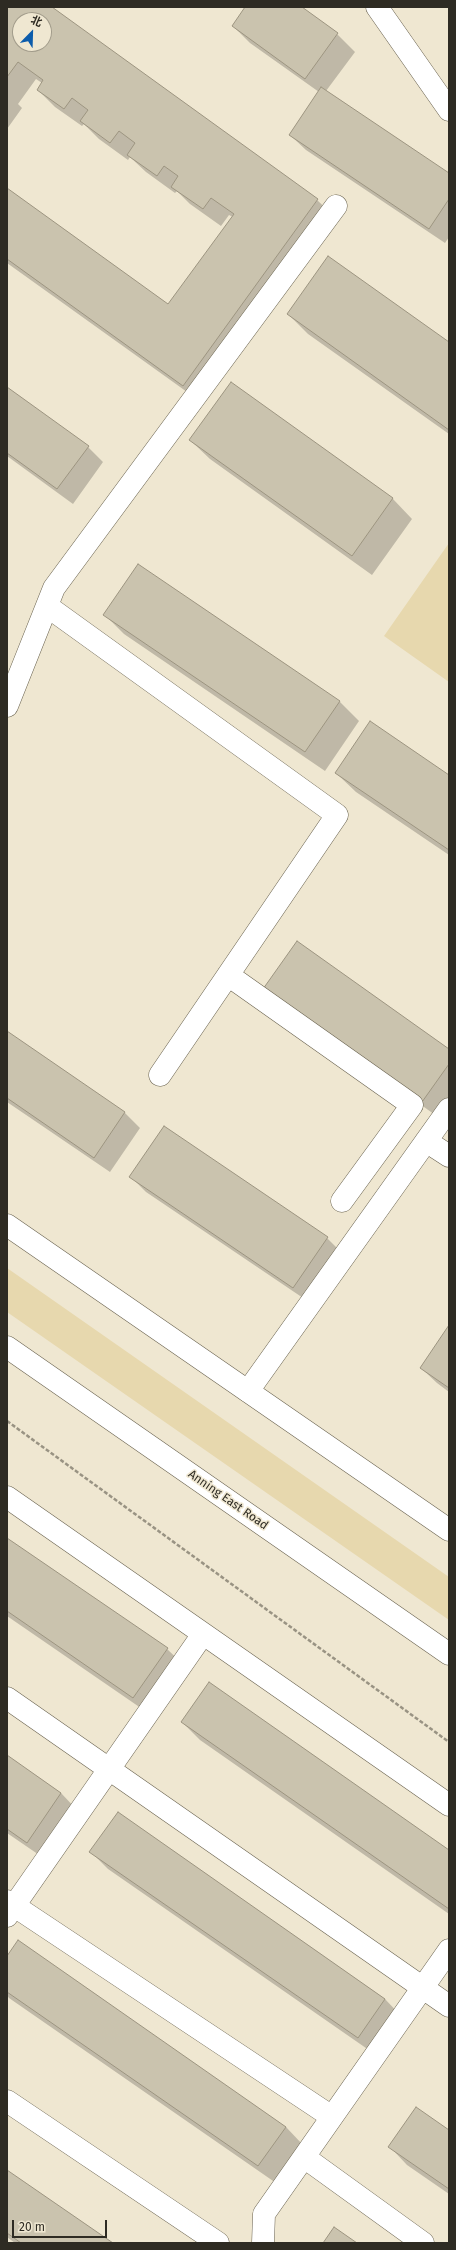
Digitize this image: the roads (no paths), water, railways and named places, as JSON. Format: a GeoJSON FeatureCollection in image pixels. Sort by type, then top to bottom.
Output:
{"type":"FeatureCollection","features":[{"type":"Feature","properties":{"kind":"street"},"geometry":{"type":"LineString","coordinates":[[377,7],[449,110]]}},
{"type":"Feature","properties":{"kind":"street"},"geometry":{"type":"LineString","coordinates":[[7,706],[54,588],[336,206]]}},
{"type":"Feature","properties":{"kind":"street"},"geometry":{"type":"LineString","coordinates":[[47,606],[337,815],[160,1075]]}},
{"type":"Feature","properties":{"kind":"street"},"geometry":{"type":"LineString","coordinates":[[228,975],[412,1105],[342,1201]]}},
{"type":"Feature","properties":{"kind":"street"},"geometry":{"type":"LineString","coordinates":[[248,1391],[449,1109]]}},
{"type":"Feature","properties":{"kind":"street"},"geometry":{"type":"LineString","coordinates":[[426,1141],[449,1156]]}},
{"type":"Feature","properties":{"kind":"street"},"geometry":{"type":"LineString","coordinates":[[7,1225],[449,1530]]}},
{"type":"Feature","properties":{"kind":"street","name":"Anning East Road"},"geometry":{"type":"LineString","coordinates":[[7,1346],[449,1654]]}},
{"type":"Feature","properties":{"kind":"street"},"geometry":{"type":"LineString","coordinates":[[7,1497],[449,1805]]}},
{"type":"Feature","properties":{"kind":"street"},"geometry":{"type":"LineString","coordinates":[[203,1634],[109,1770],[9,1908],[332,2116]]}},
{"type":"Feature","properties":{"kind":"street"},"geometry":{"type":"LineString","coordinates":[[7,1698],[449,2006]]}},
{"type":"Feature","properties":{"kind":"street"},"geometry":{"type":"LineString","coordinates":[[263,2243],[264,2214],[449,1950]]}},
{"type":"Feature","properties":{"kind":"street"},"geometry":{"type":"LineString","coordinates":[[7,2101],[218,2243]]}},
{"type":"Feature","properties":{"kind":"street"},"geometry":{"type":"LineString","coordinates":[[304,2157],[422,2243]]}}]}
